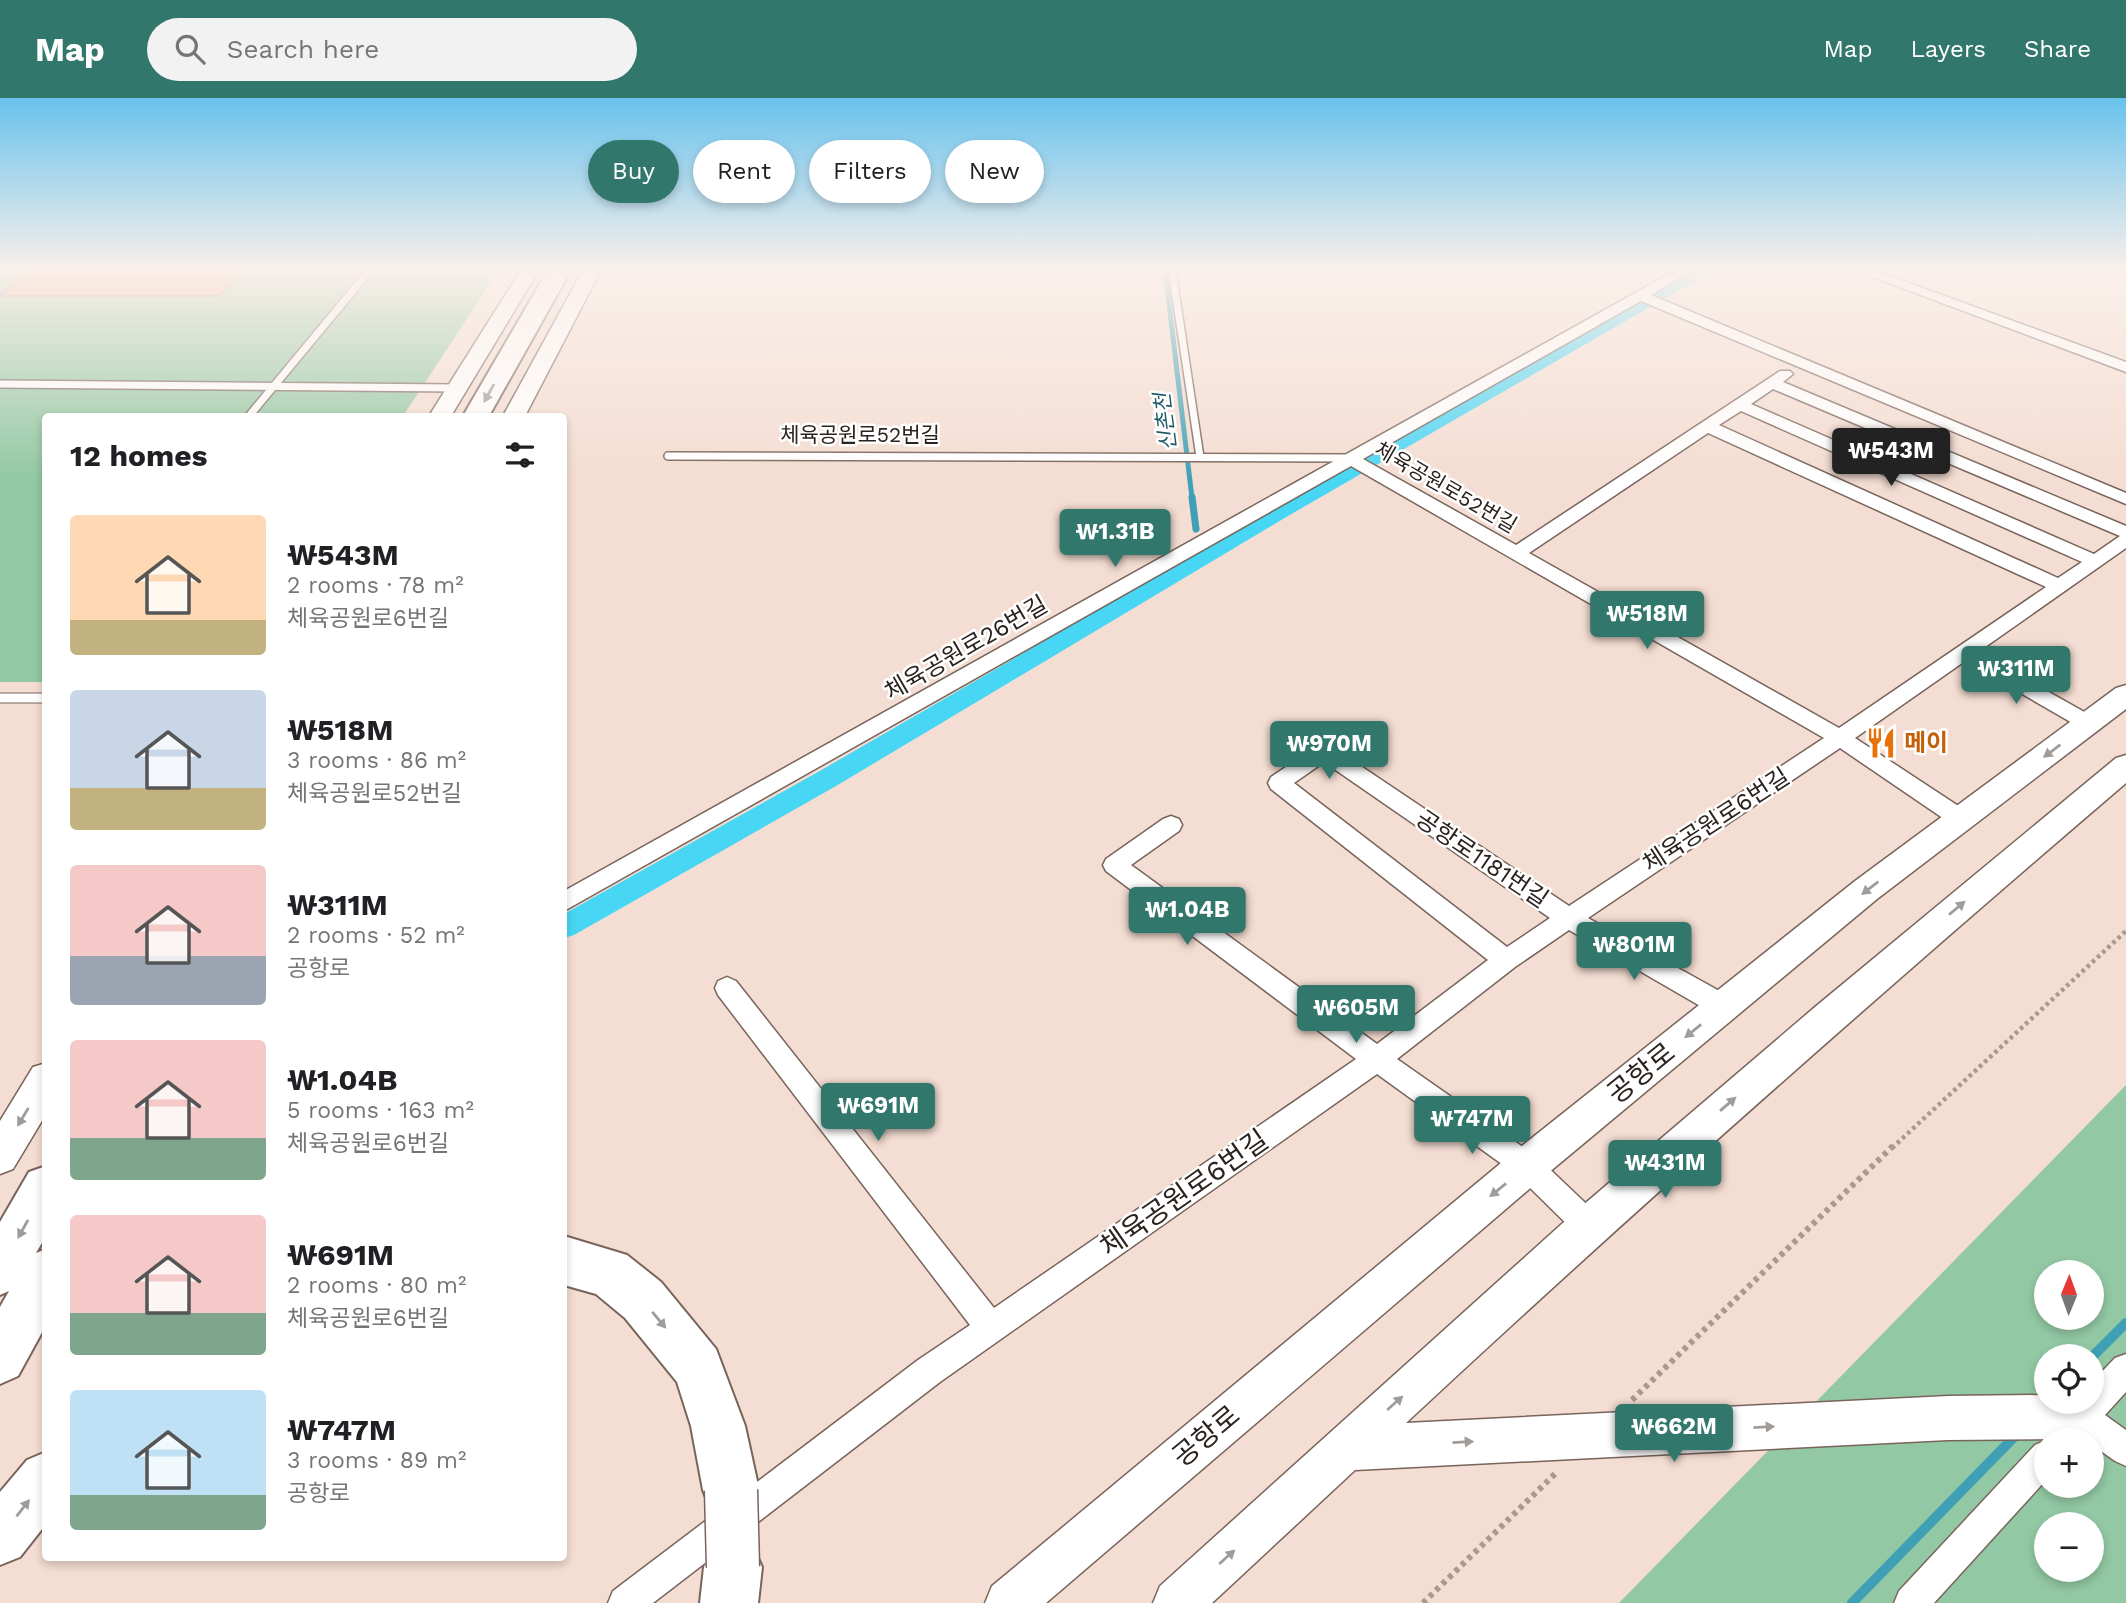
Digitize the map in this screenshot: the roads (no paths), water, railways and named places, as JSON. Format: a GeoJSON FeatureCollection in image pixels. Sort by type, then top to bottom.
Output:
{"type":"FeatureCollection","features":[{"type":"Feature","properties":{"kind":"highway"},"geometry":{"type":"LineString","coordinates":[[478,413],[519,340]]}},
{"type":"Feature","properties":{"kind":"highway"},"geometry":{"type":"LineString","coordinates":[[507,413],[545,340]]}},
{"type":"Feature","properties":{"kind":"highway"},"geometry":{"type":"LineString","coordinates":[[0,1269],[42,1195]]}},
{"type":"Feature","properties":{"kind":"highway"},"geometry":{"type":"LineString","coordinates":[[586,1267],[643,1300],[698,1367],[718,1426],[731,1490],[731,1585]]}},
{"type":"Feature","properties":{"kind":"highway"},"geometry":{"type":"LineString","coordinates":[[0,1358],[42,1281]]}},
{"type":"Feature","properties":{"kind":"highway"},"geometry":{"type":"LineString","coordinates":[[0,1538],[42,1484]]}},
{"type":"Feature","properties":{"kind":"main road"},"geometry":{"type":"LineString","coordinates":[[442,413],[487,340]]}},
{"type":"Feature","properties":{"kind":"main road"},"geometry":{"type":"LineString","coordinates":[[516,413],[554,340]]}},
{"type":"Feature","properties":{"kind":"main road","name":"공항로"},"geometry":{"type":"LineString","coordinates":[[1009,1603],[1527,1166],[1723,1006],[1866,890],[2126,695]]}},
{"type":"Feature","properties":{"kind":"main road"},"geometry":{"type":"LineString","coordinates":[[1177,1603],[1589,1226],[1827,1018],[2126,766]]}},
{"type":"Feature","properties":{"kind":"main road"},"geometry":{"type":"LineString","coordinates":[[0,1156],[42,1086]]}},
{"type":"Feature","properties":{"kind":"main road"},"geometry":{"type":"LineString","coordinates":[[0,1381],[42,1303]]}},
{"type":"Feature","properties":{"kind":"main road"},"geometry":{"type":"LineString","coordinates":[[1346,1448],[1999,1417],[2065,1428]]}},
{"type":"Feature","properties":{"kind":"street","name":"체육공원로26번길"},"geometry":{"type":"LineString","coordinates":[[567,900],[1559,340]]}},
{"type":"Feature","properties":{"kind":"street"},"geometry":{"type":"LineString","coordinates":[[1749,340],[2126,499]]}},
{"type":"Feature","properties":{"kind":"street"},"geometry":{"type":"LineString","coordinates":[[2053,340],[2126,367]]}},
{"type":"Feature","properties":{"kind":"street"},"geometry":{"type":"LineString","coordinates":[[1517,553],[1802,362]]}},
{"type":"Feature","properties":{"kind":"street"},"geometry":{"type":"LineString","coordinates":[[1772,383],[2126,532]]}},
{"type":"Feature","properties":{"kind":"street"},"geometry":{"type":"LineString","coordinates":[[1739,404],[2095,561]]}},
{"type":"Feature","properties":{"kind":"street"},"geometry":{"type":"LineString","coordinates":[[1707,426],[2060,586]]}},
{"type":"Feature","properties":{"kind":"street","name":"체육공원로52번길"},"geometry":{"type":"LineString","coordinates":[[1349,458],[1840,738],[1961,819]]}},
{"type":"Feature","properties":{"kind":"street","name":"체육공원로6번길"},"geometry":{"type":"LineString","coordinates":[[625,1603],[929,1371],[1377,1059],[1506,960],[1840,738],[2126,540]]}},
{"type":"Feature","properties":{"kind":"street"},"geometry":{"type":"LineString","coordinates":[[1964,652],[2088,723]]}},
{"type":"Feature","properties":{"kind":"street","name":"공항로1181번길"},"geometry":{"type":"LineString","coordinates":[[1506,960],[1279,783],[1324,751],[1568,918],[1723,1006]]}},
{"type":"Feature","properties":{"kind":"street"},"geometry":{"type":"LineString","coordinates":[[1171,825],[1114,865],[1527,1166],[1589,1226]]}},
{"type":"Feature","properties":{"kind":"street"},"geometry":{"type":"LineString","coordinates":[[727,988],[991,1328]]}},
{"type":"Feature","properties":{"kind":"street"},"geometry":{"type":"LineString","coordinates":[[2072,1428],[2126,1369]]}},
{"type":"Feature","properties":{"kind":"street"},"geometry":{"type":"LineString","coordinates":[[2104,1442],[2126,1450]]}},
{"type":"Feature","properties":{"kind":"street"},"geometry":{"type":"LineString","coordinates":[[1925,1598],[2034,1470]]}},
{"type":"Feature","properties":{"kind":"lane"},"geometry":{"type":"LineString","coordinates":[[251,413],[311,340]]}},
{"type":"Feature","properties":{"kind":"lane"},"geometry":{"type":"LineString","coordinates":[[1183,340],[1200,457]]}},
{"type":"Feature","properties":{"kind":"lane"},"geometry":{"type":"LineString","coordinates":[[0,384],[457,388]]}},
{"type":"Feature","properties":{"kind":"lane","name":"체육공원로52번길"},"geometry":{"type":"LineString","coordinates":[[668,456],[1349,458]]}},
{"type":"Feature","properties":{"kind":"lane"},"geometry":{"type":"LineString","coordinates":[[0,698],[42,698]]}},
{"type":"Feature","properties":{"kind":"waterway","name":"신촌천"},"geometry":{"type":"LineString","coordinates":[[1173,340],[1192,498]]}},
{"type":"Feature","properties":{"kind":"waterway"},"geometry":{"type":"LineString","coordinates":[[567,925],[827,779],[1281,512],[1583,340]]}},
{"type":"Feature","properties":{"kind":"waterway","name":"신촌천"},"geometry":{"type":"LineString","coordinates":[[1192,497],[1196,529]]}},
{"type":"Feature","properties":{"kind":"waterway","name":"신촌천"},"geometry":{"type":"LineString","coordinates":[[1198,551],[1200,560]]}},
{"type":"Feature","properties":{"kind":"waterway"},"geometry":{"type":"LineString","coordinates":[[2104,1345],[2126,1323]]}},
{"type":"Feature","properties":{"kind":"waterway"},"geometry":{"type":"LineString","coordinates":[[1852,1603],[2017,1434]]}},
{"type":"Feature","properties":{"kind":"place","name":"메이"},"geometry":{"type":"Point","coordinates":[1881,743]}}]}
